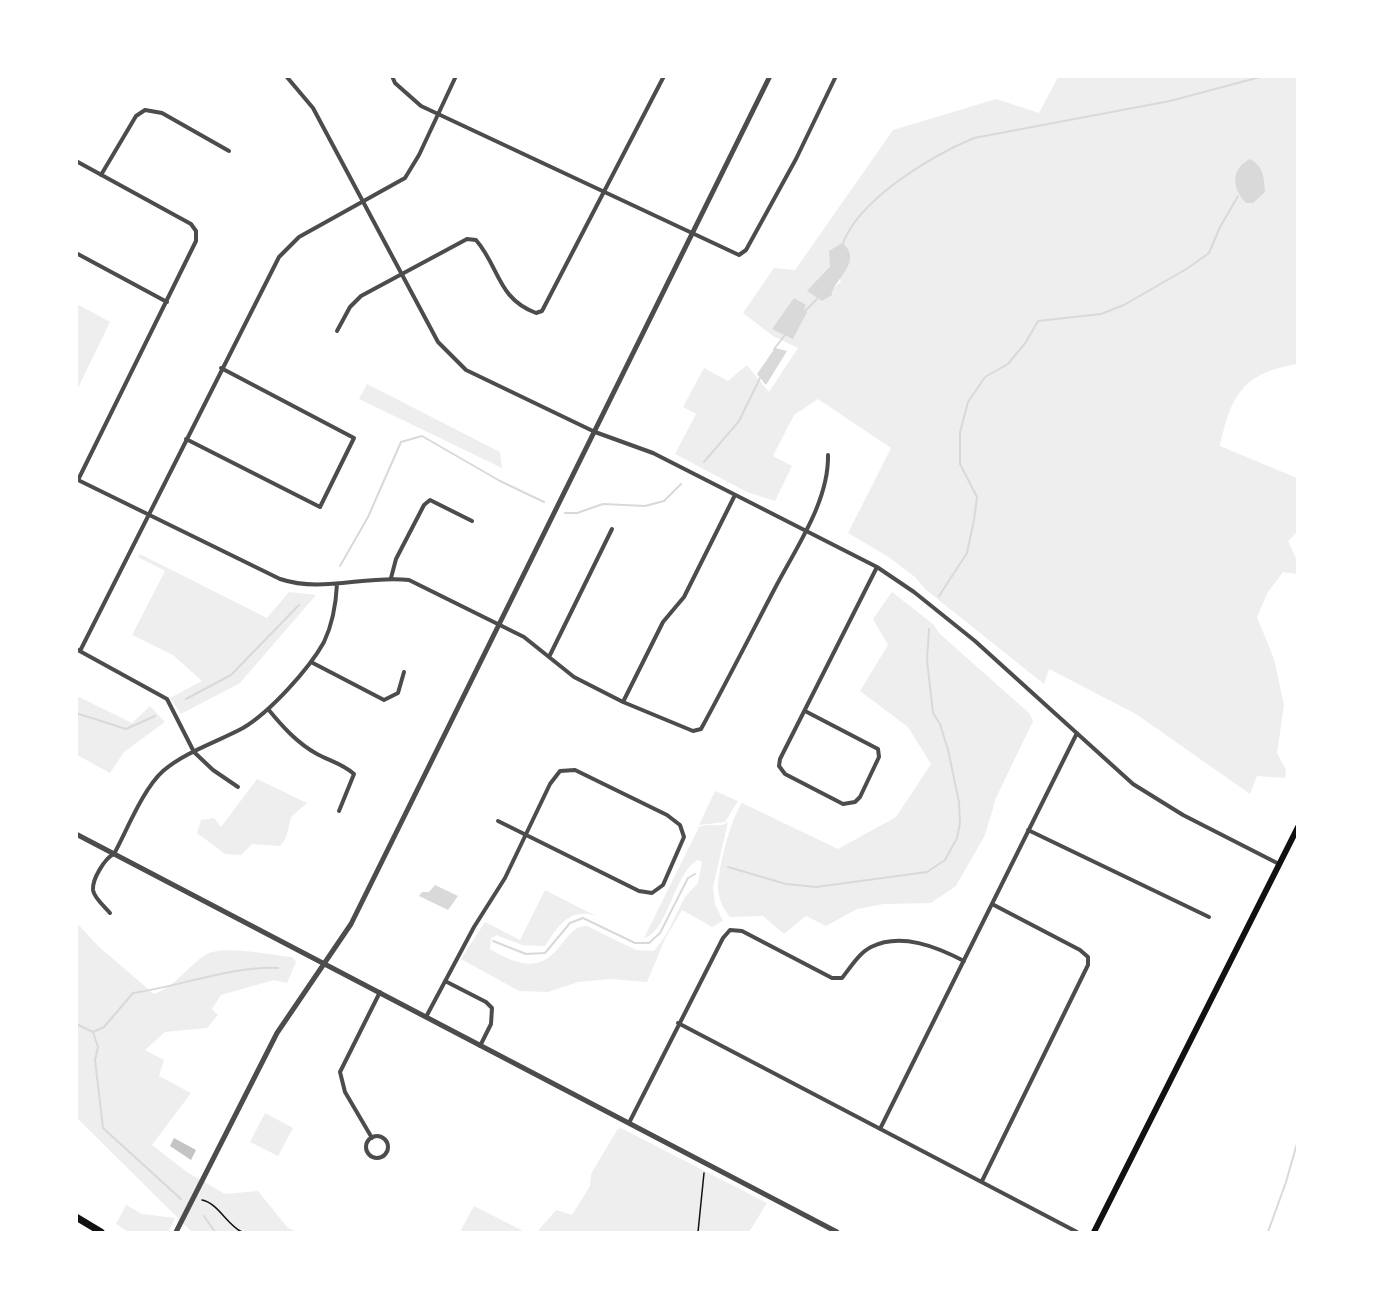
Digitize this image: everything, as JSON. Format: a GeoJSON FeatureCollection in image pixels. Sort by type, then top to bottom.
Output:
{"type":"FeatureCollection","features":[{"type":"Feature","properties":{"kind":"main road"},"geometry":{"type":"LineString","coordinates":[[1094,1233],[1298,827]]}},
{"type":"Feature","properties":{"kind":"main road"},"geometry":{"type":"LineString","coordinates":[[76,1216],[101,1233]]}},
{"type":"Feature","properties":{"kind":"street"},"geometry":{"type":"LineString","coordinates":[[286,76],[313,108],[438,342],[466,370],[595,432],[653,453],[877,567],[914,592],[975,641],[1133,784],[1155,800],[1279,864]]}},
{"type":"Feature","properties":{"kind":"street"},"geometry":{"type":"LineString","coordinates":[[392,76],[395,83],[421,106],[734,255],[743,253],[796,159],[833,77]]}},
{"type":"Feature","properties":{"kind":"street"},"geometry":{"type":"LineString","coordinates":[[238,787],[213,770],[195,752],[167,699],[78,650],[279,257],[298,237],[405,178],[456,76]]}},
{"type":"Feature","properties":{"kind":"street"},"geometry":{"type":"LineString","coordinates":[[337,331],[350,307],[361,296],[402,276],[467,239],[476,240],[510,299],[536,313],[542,310],[664,76]]}},
{"type":"Feature","properties":{"kind":"street"},"geometry":{"type":"LineString","coordinates":[[176,1233],[277,1033],[351,924],[770,76]]}},
{"type":"Feature","properties":{"kind":"street"},"geometry":{"type":"LineString","coordinates":[[101,175],[136,117],[145,110],[162,113],[229,151]]}},
{"type":"Feature","properties":{"kind":"street"},"geometry":{"type":"LineString","coordinates":[[76,161],[191,224],[196,231],[196,241],[167,302],[77,479],[148,516],[280,579],[297,585],[338,584],[391,578],[409,580],[538,645],[574,677],[623,702],[693,731],[701,729],[805,530],[829,471],[828,454]]}},
{"type":"Feature","properties":{"kind":"street"},"geometry":{"type":"LineString","coordinates":[[76,253],[167,302]]}},
{"type":"Feature","properties":{"kind":"street"},"geometry":{"type":"LineString","coordinates":[[186,439],[320,507],[354,438],[221,368]]}},
{"type":"Feature","properties":{"kind":"street"},"geometry":{"type":"LineString","coordinates":[[623,702],[663,622],[684,597],[735,495]]}},
{"type":"Feature","properties":{"kind":"street"},"geometry":{"type":"LineString","coordinates":[[391,578],[396,559],[424,505],[430,500],[472,521]]}},
{"type":"Feature","properties":{"kind":"street"},"geometry":{"type":"LineString","coordinates":[[549,657],[612,529]]}},
{"type":"Feature","properties":{"kind":"street"},"geometry":{"type":"LineString","coordinates":[[805,711],[878,748],[879,757],[860,797],[855,802],[843,804],[785,774],[779,766],[780,759],[877,567]]}},
{"type":"Feature","properties":{"kind":"street"},"geometry":{"type":"LineString","coordinates":[[110,913],[93,891],[107,857],[114,854],[150,788],[161,773],[195,752],[246,726],[268,709],[311,662],[324,641],[335,610],[338,584]]}},
{"type":"Feature","properties":{"kind":"street"},"geometry":{"type":"LineString","coordinates":[[311,662],[384,700],[398,693],[404,672]]}},
{"type":"Feature","properties":{"kind":"street"},"geometry":{"type":"LineString","coordinates":[[268,709],[288,733],[315,753],[345,766],[354,774],[339,811]]}},
{"type":"Feature","properties":{"kind":"street"},"geometry":{"type":"LineString","coordinates":[[880,1129],[1077,733]]}},
{"type":"Feature","properties":{"kind":"street"},"geometry":{"type":"LineString","coordinates":[[426,1017],[474,927],[505,878],[524,836],[550,784],[561,771],[575,770],[667,815],[680,825],[684,837],[663,885],[652,893],[639,891],[556,849],[524,836],[498,821]]}},
{"type":"Feature","properties":{"kind":"street"},"geometry":{"type":"LineString","coordinates":[[1028,830],[1209,917]]}},
{"type":"Feature","properties":{"kind":"street"},"geometry":{"type":"LineString","coordinates":[[76,834],[837,1233]]}},
{"type":"Feature","properties":{"kind":"street"},"geometry":{"type":"LineString","coordinates":[[982,1181],[1084,972],[1088,957],[992,904]]}},
{"type":"Feature","properties":{"kind":"street"},"geometry":{"type":"LineString","coordinates":[[629,1124],[678,1023],[723,938],[730,930],[742,931],[832,978],[842,978],[870,948],[893,941],[933,946],[964,961]]}},
{"type":"Feature","properties":{"kind":"street"},"geometry":{"type":"LineString","coordinates":[[445,981],[486,1002],[492,1008],[491,1024],[480,1046]]}},
{"type":"Feature","properties":{"kind":"street"},"geometry":{"type":"LineString","coordinates":[[372,1138],[345,1092],[340,1072],[380,992]]}},
{"type":"Feature","properties":{"kind":"street"},"geometry":{"type":"LineString","coordinates":[[678,1023],[1077,1233]]}},
{"type":"Feature","properties":{"kind":"street"},"geometry":{"type":"LineString","coordinates":[[372,1138],[382,1138],[386,1142],[387,1152],[383,1156],[377,1158],[369,1155],[366,1146],[372,1138]]}},
{"type":"Feature","properties":{"kind":"path"},"geometry":{"type":"LineString","coordinates":[[698,1233],[704,1173]]}},
{"type":"Feature","properties":{"kind":"path"},"geometry":{"type":"LineString","coordinates":[[202,1200],[211,1204],[232,1228],[242,1233]]}},
{"type":"Feature","properties":{"kind":"shaded area"},"geometry":{"type":"Polygon","coordinates":[[[1058,77],[1297,77],[1297,364],[1264,373],[1242,389],[1229,413],[1220,446],[1297,478],[1297,532],[1288,541],[1297,560],[1297,574],[1283,572],[1268,592],[1257,617],[1274,659],[1284,705],[1277,753],[1286,770],[1285,778],[1257,776],[1250,794],[1136,714],[1049,669],[1044,684],[925,589],[915,577],[887,556],[848,533],[891,448],[818,399],[794,415],[773,456],[792,466],[775,501],[747,492],[675,454],[696,414],[683,407],[704,368],[728,381],[747,365],[769,392],[798,348],[773,336],[743,313],[774,268],[795,270],[893,130],[996,99],[1039,113],[1058,77]],[[830,265],[808,291],[832,290],[841,281],[830,265]]]}},
{"type":"Feature","properties":{"kind":"shaded area"},"geometry":{"type":"Polygon","coordinates":[[[1250,159],[1261,169],[1265,192],[1253,203],[1246,203],[1238,192],[1235,180],[1239,168],[1250,159]]]}},
{"type":"Feature","properties":{"kind":"shaded area"},"geometry":{"type":"Polygon","coordinates":[[[842,243],[848,250],[849,264],[833,289],[832,295],[822,301],[807,291],[830,266],[829,251],[842,243]]]}},
{"type":"Feature","properties":{"kind":"shaded area"},"geometry":{"type":"Polygon","coordinates":[[[794,298],[806,305],[804,309],[807,312],[793,339],[772,329],[794,298]]]}},
{"type":"Feature","properties":{"kind":"shaded area"},"geometry":{"type":"Polygon","coordinates":[[[77,304],[110,322],[77,390],[77,304]]]}},
{"type":"Feature","properties":{"kind":"shaded area"},"geometry":{"type":"Polygon","coordinates":[[[775,348],[787,351],[766,385],[757,374],[775,348]]]}},
{"type":"Feature","properties":{"kind":"shaded area"},"geometry":{"type":"Polygon","coordinates":[[[367,384],[500,452],[502,468],[359,399],[367,384]]]}},
{"type":"Feature","properties":{"kind":"shaded area"},"geometry":{"type":"Polygon","coordinates":[[[140,554],[267,618],[289,592],[316,595],[240,683],[181,714],[170,698],[202,681],[173,655],[132,635],[165,571],[138,557],[140,554]]]}},
{"type":"Feature","properties":{"kind":"shaded area"},"geometry":{"type":"Polygon","coordinates":[[[892,592],[933,624],[940,634],[1029,713],[1033,721],[996,798],[985,835],[956,886],[931,903],[884,904],[857,909],[826,926],[806,916],[784,934],[763,916],[730,917],[720,899],[719,879],[730,831],[742,803],[838,849],[896,817],[931,764],[908,727],[860,691],[888,645],[873,619],[892,592]]]}},
{"type":"Feature","properties":{"kind":"shaded area"},"geometry":{"type":"Polygon","coordinates":[[[77,696],[132,723],[150,706],[165,722],[124,752],[110,773],[77,755],[77,696]]]}},
{"type":"Feature","properties":{"kind":"shaded area"},"geometry":{"type":"Polygon","coordinates":[[[257,779],[307,803],[291,817],[286,838],[280,846],[252,844],[241,855],[225,854],[197,833],[201,820],[214,818],[221,827],[257,779]]]}},
{"type":"Feature","properties":{"kind":"shaded area"},"geometry":{"type":"Polygon","coordinates":[[[715,791],[738,801],[725,822],[699,825],[715,791]]]}},
{"type":"Feature","properties":{"kind":"shaded area"},"geometry":{"type":"Polygon","coordinates":[[[728,822],[713,887],[715,904],[723,921],[712,927],[682,910],[665,939],[647,982],[610,979],[578,982],[548,992],[519,991],[461,959],[485,922],[520,940],[545,890],[596,916],[579,914],[572,916],[560,925],[545,946],[522,945],[496,935],[491,939],[490,949],[513,961],[530,964],[544,961],[577,928],[587,926],[636,950],[654,951],[666,935],[685,897],[698,883],[702,862],[698,860],[683,877],[659,925],[652,934],[644,938],[699,827],[728,822]]]}},
{"type":"Feature","properties":{"kind":"shaded area"},"geometry":{"type":"Polygon","coordinates":[[[435,885],[458,896],[448,910],[419,896],[422,892],[429,892],[435,885]]]}},
{"type":"Feature","properties":{"kind":"shaded area"},"geometry":{"type":"Polygon","coordinates":[[[76,922],[98,946],[154,994],[168,987],[205,955],[213,952],[235,950],[260,953],[292,957],[296,962],[287,983],[274,980],[221,995],[212,1009],[218,1015],[207,1028],[165,1032],[145,1050],[164,1060],[159,1076],[191,1093],[152,1145],[187,1172],[225,1194],[258,1191],[288,1228],[298,1232],[192,1232],[77,1118],[76,922]]]}},
{"type":"Feature","properties":{"kind":"shaded area"},"geometry":{"type":"Polygon","coordinates":[[[265,1113],[293,1128],[278,1156],[250,1142],[265,1113]]]}},
{"type":"Feature","properties":{"kind":"shaded area"},"geometry":{"type":"Polygon","coordinates":[[[621,1128],[767,1203],[749,1232],[537,1232],[556,1210],[572,1215],[590,1186],[591,1174],[617,1130],[621,1128]]]}},
{"type":"Feature","properties":{"kind":"shaded area"},"geometry":{"type":"Polygon","coordinates":[[[126,1205],[142,1214],[175,1218],[168,1232],[128,1232],[116,1224],[126,1205]]]}},
{"type":"Feature","properties":{"kind":"shaded area"},"geometry":{"type":"Polygon","coordinates":[[[474,1206],[525,1232],[460,1232],[474,1206]]]}},
{"type":"Feature","properties":{"kind":"building"},"geometry":{"type":"Polygon","coordinates":[[[174,1138],[196,1150],[191,1160],[170,1146],[174,1138]]]}},
{"type":"Feature","properties":{"kind":"waterway"},"geometry":{"type":"LineString","coordinates":[[842,246],[850,229],[879,196],[917,168],[974,138],[1170,101],[1264,76]]}},
{"type":"Feature","properties":{"kind":"waterway"},"geometry":{"type":"LineString","coordinates":[[939,596],[967,553],[974,520],[977,497],[960,464],[960,432],[968,402],[985,377],[1008,364],[1026,342],[1038,321],[1101,314],[1124,305],[1188,268],[1209,253],[1220,227],[1238,196]]}},
{"type":"Feature","properties":{"kind":"waterway"},"geometry":{"type":"LineString","coordinates":[[804,312],[817,299]]}},
{"type":"Feature","properties":{"kind":"waterway"},"geometry":{"type":"LineString","coordinates":[[774,349],[785,335]]}},
{"type":"Feature","properties":{"kind":"waterway"},"geometry":{"type":"LineString","coordinates":[[704,462],[739,421],[761,376]]}},
{"type":"Feature","properties":{"kind":"waterway"},"geometry":{"type":"LineString","coordinates":[[340,566],[368,517],[401,442],[422,436],[500,481],[544,502]]}},
{"type":"Feature","properties":{"kind":"waterway"},"geometry":{"type":"LineString","coordinates":[[565,513],[577,513],[603,504],[645,506],[664,501],[681,484]]}},
{"type":"Feature","properties":{"kind":"waterway"},"geometry":{"type":"LineString","coordinates":[[186,699],[231,675],[299,605]]}},
{"type":"Feature","properties":{"kind":"waterway"},"geometry":{"type":"LineString","coordinates":[[728,867],[786,884],[816,887],[927,872],[945,860],[957,838],[960,823],[959,802],[948,750],[940,724],[933,713],[927,660],[929,629]]}},
{"type":"Feature","properties":{"kind":"waterway"},"geometry":{"type":"LineString","coordinates":[[76,713],[126,729],[155,716]]}},
{"type":"Feature","properties":{"kind":"waterway"},"geometry":{"type":"LineString","coordinates":[[493,941],[526,954],[545,953],[570,923],[583,918],[635,943],[649,943],[660,933],[688,878],[695,874]]}},
{"type":"Feature","properties":{"kind":"waterway"},"geometry":{"type":"LineString","coordinates":[[93,1032],[104,1027],[133,993],[225,973],[278,968]]}},
{"type":"Feature","properties":{"kind":"waterway"},"geometry":{"type":"LineString","coordinates":[[76,1024],[93,1032],[98,1047],[95,1060],[103,1128],[181,1199]]}},
{"type":"Feature","properties":{"kind":"waterway"},"geometry":{"type":"LineString","coordinates":[[1268,1232],[1298,1140]]}},
{"type":"Feature","properties":{"kind":"waterway"},"geometry":{"type":"LineString","coordinates":[[204,1216],[215,1232]]}}]}
